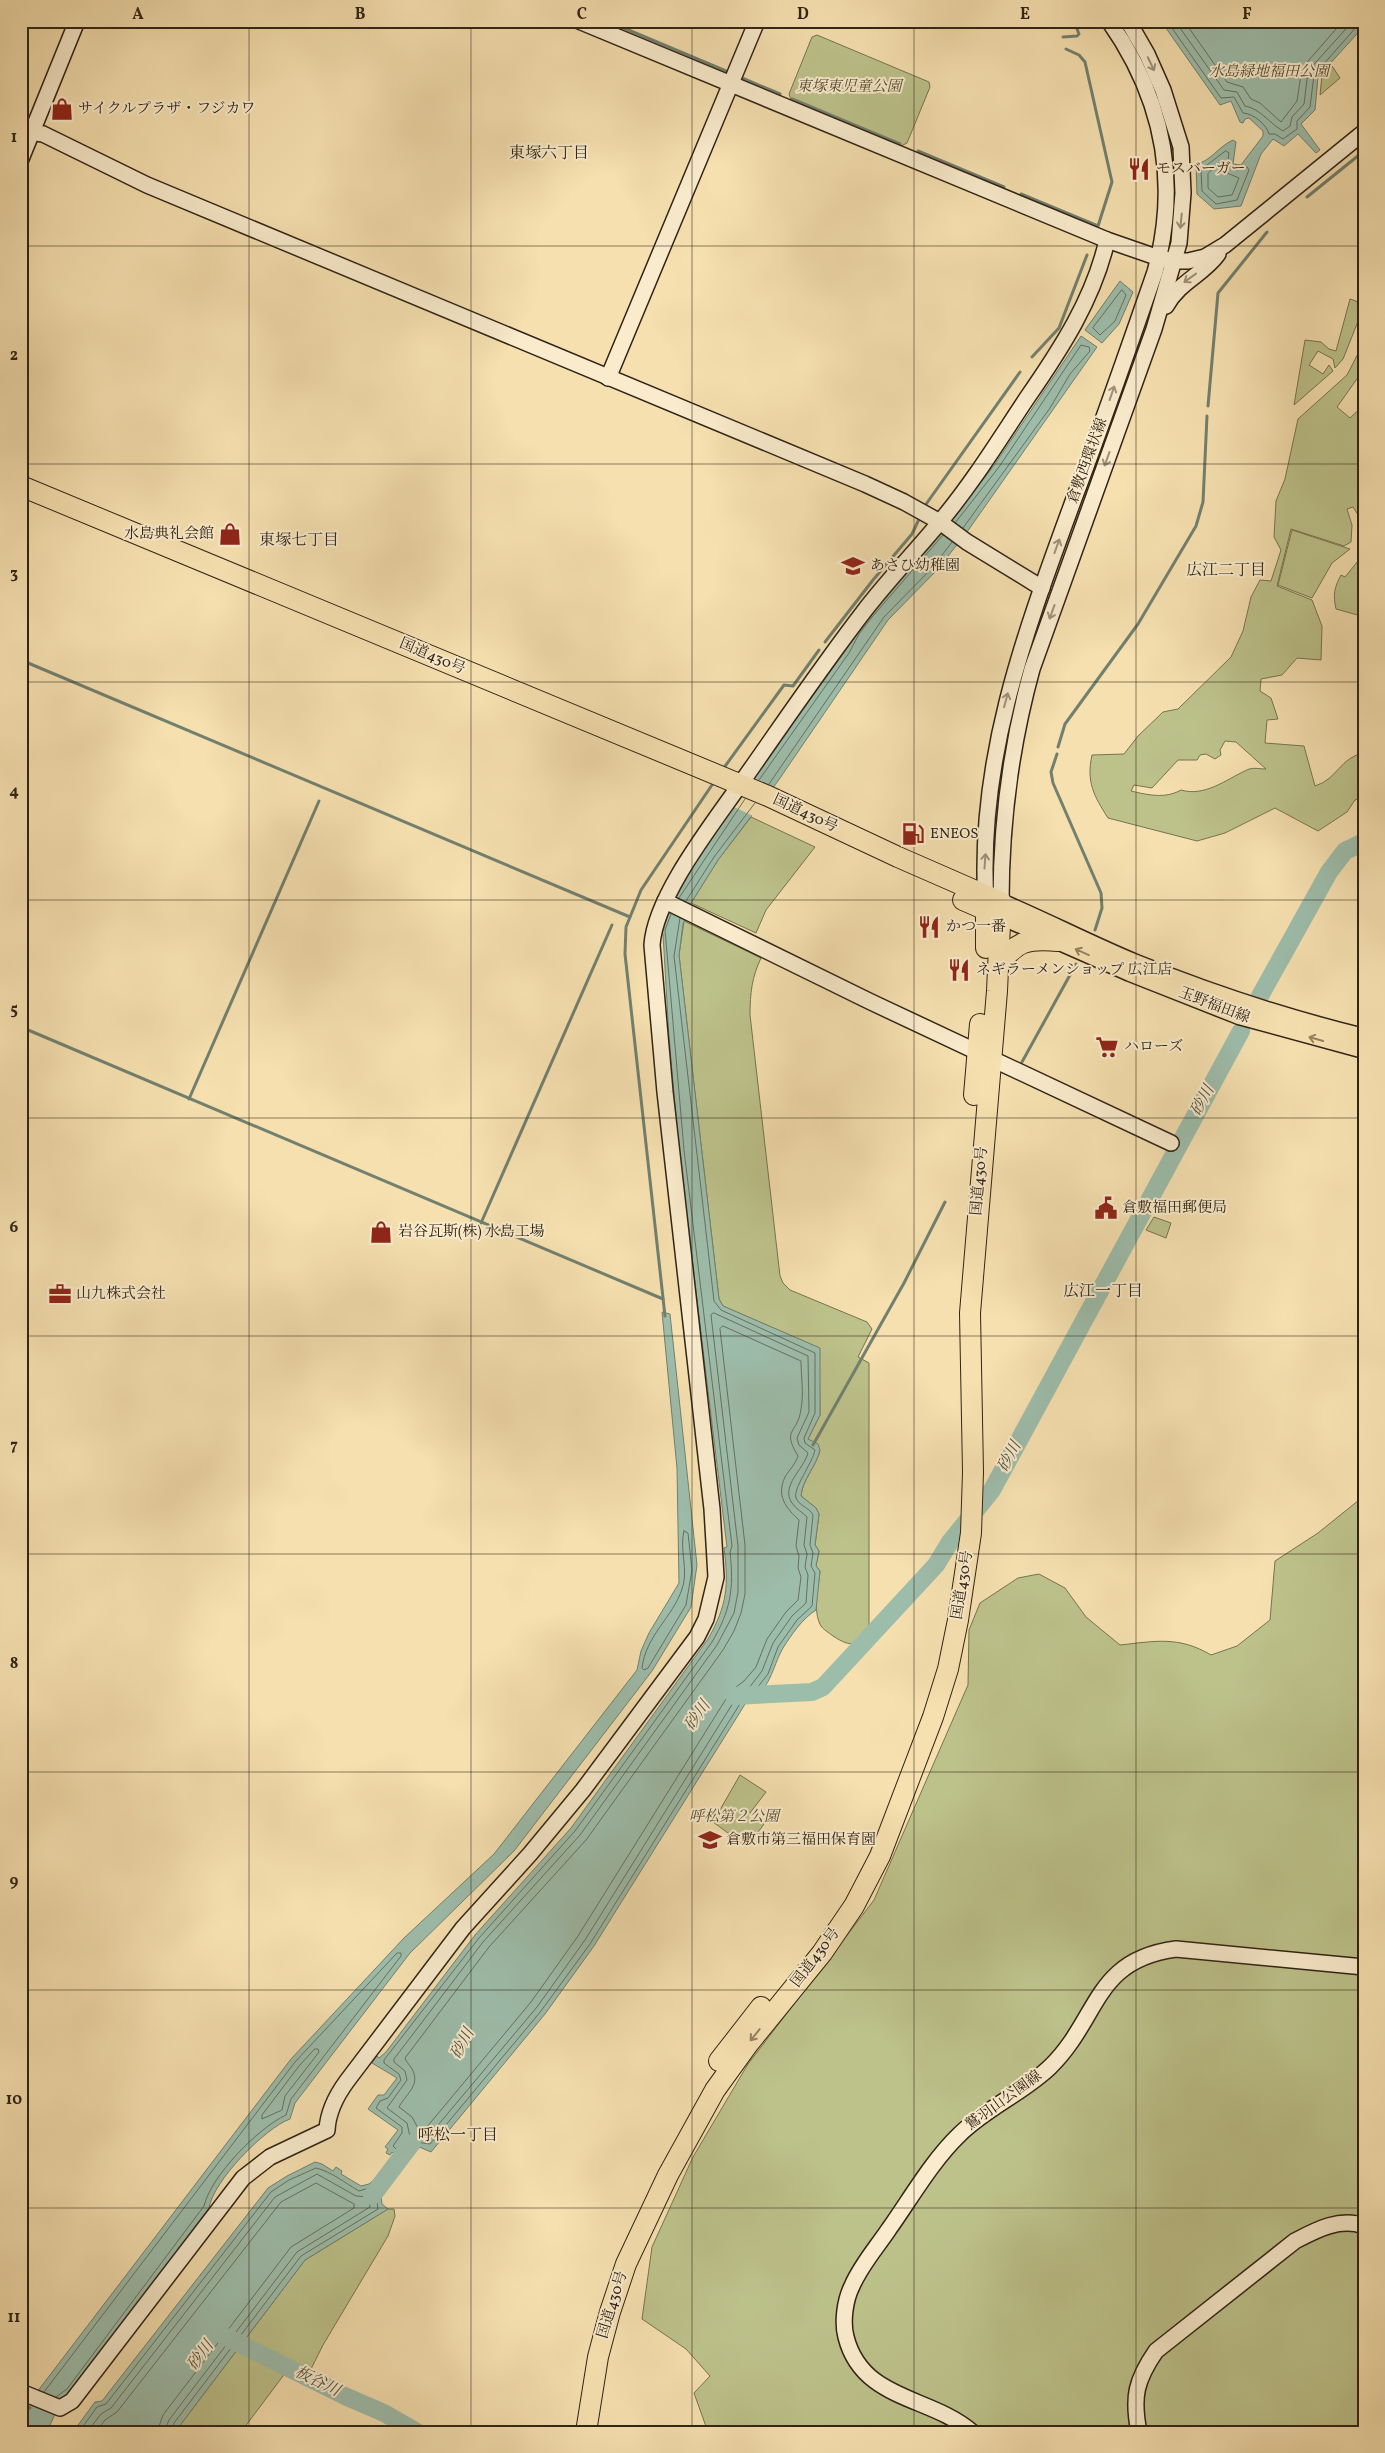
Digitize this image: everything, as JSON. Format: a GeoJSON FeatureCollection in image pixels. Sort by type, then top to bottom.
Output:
{"type":"FeatureCollection","features":[{"type":"Feature","properties":{"kind":"highway","name":"国道430号"},"geometry":{"type":"LineString","coordinates":[[21,486],[715,781]]}},
{"type":"Feature","properties":{"kind":"highway","name":"国道430号"},"geometry":{"type":"LineString","coordinates":[[21,498],[764,801],[993,906]]}},
{"type":"Feature","properties":{"kind":"highway","name":"国道430号"},"geometry":{"type":"LineString","coordinates":[[984,1055],[998,967],[993,906]]}},
{"type":"Feature","properties":{"kind":"highway","name":"国道430号"},"geometry":{"type":"LineString","coordinates":[[586,2432],[598,2357],[610,2312],[626,2264],[668,2175],[715,2090],[749,2042],[822,1953],[854,1906],[880,1856],[933,1717],[948,1669],[958,1620],[965,1527],[970,1313],[984,1055],[984,984],[993,906]]}},
{"type":"Feature","properties":{"kind":"highway"},"geometry":{"type":"LineString","coordinates":[[998,967],[1005,956],[1019,944],[1035,940],[1058,942]]}},
{"type":"Feature","properties":{"kind":"highway","name":"国道430号"},"geometry":{"type":"LineString","coordinates":[[573,2432],[586,2355],[598,2309],[616,2261],[656,2170],[704,2083],[737,2035],[812,1945],[845,1900],[869,1851],[921,1713],[936,1666],[965,1527]]}},
{"type":"Feature","properties":{"kind":"main road","name":"玉野福田線"},"geometry":{"type":"LineString","coordinates":[[993,906],[1058,942],[1239,1016],[1364,1050]]}},
{"type":"Feature","properties":{"kind":"main road","name":"玉野福田線"},"geometry":{"type":"LineString","coordinates":[[993,906],[1206,990],[1264,1010],[1364,1037]]}},
{"type":"Feature","properties":{"kind":"street"},"geometry":{"type":"LineString","coordinates":[[21,159],[25,132],[67,21]]}},
{"type":"Feature","properties":{"kind":"street"},"geometry":{"type":"LineString","coordinates":[[25,132],[77,21]]}},
{"type":"Feature","properties":{"kind":"street"},"geometry":{"type":"LineString","coordinates":[[579,21],[1107,240],[1159,258],[1175,261],[1198,259],[1225,245],[1364,132]]}},
{"type":"Feature","properties":{"kind":"street"},"geometry":{"type":"LineString","coordinates":[[608,378],[757,21]]}},
{"type":"Feature","properties":{"kind":"street","name":"倉敷西環状線"},"geometry":{"type":"LineString","coordinates":[[993,906],[984,871],[989,799],[1005,702],[1042,588],[1159,258],[1165,226],[1167,200],[1166,172],[1161,134],[1148,91],[1136,65],[1109,21]]}},
{"type":"Feature","properties":{"kind":"street","name":"倉敷西環状線"},"geometry":{"type":"LineString","coordinates":[[993,906],[1001,863],[1012,753],[1022,706],[1035,660],[1154,329],[1175,261],[1182,216],[1180,148],[1163,90],[1147,54],[1128,21]]}},
{"type":"Feature","properties":{"kind":"street"},"geometry":{"type":"LineString","coordinates":[[25,132],[43,134],[147,185],[866,484],[942,523],[963,539],[1042,588]]}},
{"type":"Feature","properties":{"kind":"street"},"geometry":{"type":"LineString","coordinates":[[21,2392],[60,2408],[72,2401],[244,2178],[270,2157],[327,2130],[328,2117],[333,2103],[348,2081],[458,1934],[530,1854],[583,1790],[672,1672],[706,1619],[716,1578],[712,1509],[665,1092],[652,945],[655,924],[740,791],[852,626],[942,523],[1061,350],[1083,306],[1104,255],[1107,240]]}},
{"type":"Feature","properties":{"kind":"street"},"geometry":{"type":"LineString","coordinates":[[1154,329],[1170,298],[1181,285],[1211,264],[1225,245]]}},
{"type":"Feature","properties":{"kind":"street"},"geometry":{"type":"LineString","coordinates":[[668,903],[1171,1143]]}},
{"type":"Feature","properties":{"kind":"street","name":"鷲羽山公園線"},"geometry":{"type":"LineString","coordinates":[[972,2432],[943,2414],[894,2394],[872,2380],[856,2360],[846,2338],[844,2313],[851,2286],[867,2261],[958,2135],[981,2115],[1047,2069],[1065,2052],[1118,1971],[1135,1960],[1154,1952],[1176,1949],[1364,1967]]}},
{"type":"Feature","properties":{"kind":"street"},"geometry":{"type":"LineString","coordinates":[[1139,2432],[1134,2407],[1144,2368],[1156,2351],[1295,2241],[1320,2228],[1340,2223],[1364,2226]]}},
{"type":"Feature","properties":{"kind":"green space","name":"東塚東児童公園"},"geometry":{"type":"Polygon","coordinates":[[[817,35],[929,82],[930,87],[907,143],[901,146],[791,100],[789,94],[812,37],[817,35]]]}},
{"type":"Feature","properties":{"kind":"green space"},"geometry":{"type":"Polygon","coordinates":[[[1332,66],[1340,78],[1320,95],[1322,75],[1332,66]]]}},
{"type":"Feature","properties":{"kind":"green space"},"geometry":{"type":"Polygon","coordinates":[[[1350,299],[1356,301],[1363,309],[1343,359],[1335,368],[1333,359],[1318,351],[1309,365],[1323,374],[1329,365],[1333,371],[1294,405],[1305,340],[1321,342],[1329,349],[1336,351],[1350,299]]]}},
{"type":"Feature","properties":{"kind":"green space"},"geometry":{"type":"Polygon","coordinates":[[[1364,342],[1364,369],[1337,407],[1350,418],[1364,405],[1364,524],[1353,507],[1347,509],[1352,525],[1351,542],[1344,546],[1291,529],[1277,586],[1312,600],[1322,626],[1321,660],[1297,658],[1282,675],[1261,679],[1260,691],[1271,698],[1278,719],[1267,720],[1265,743],[1304,746],[1315,786],[1323,783],[1349,759],[1364,753],[1364,796],[1355,800],[1347,812],[1318,831],[1275,808],[1225,833],[1197,841],[1108,818],[1092,788],[1090,765],[1092,755],[1124,754],[1138,736],[1163,712],[1178,709],[1231,657],[1243,631],[1251,597],[1260,580],[1271,581],[1281,550],[1274,537],[1276,501],[1285,479],[1298,419],[1347,375],[1364,342]],[[1225,741],[1220,750],[1221,755],[1215,759],[1206,754],[1200,755],[1197,760],[1178,760],[1152,788],[1134,785],[1131,791],[1144,794],[1169,795],[1181,790],[1198,791],[1215,786],[1249,769],[1266,769],[1236,742],[1225,741]]]}},
{"type":"Feature","properties":{"kind":"green space"},"geometry":{"type":"Polygon","coordinates":[[[1292,530],[1350,549],[1332,563],[1312,598],[1278,585],[1292,530]]]}},
{"type":"Feature","properties":{"kind":"green space"},"geometry":{"type":"Polygon","coordinates":[[[1358,561],[1364,565],[1364,613],[1361,616],[1336,609],[1335,600],[1335,592],[1341,575],[1345,577],[1358,561]]]}},
{"type":"Feature","properties":{"kind":"green space"},"geometry":{"type":"Polygon","coordinates":[[[751,817],[815,847],[766,910],[756,933],[691,903],[718,860],[751,817]]]}},
{"type":"Feature","properties":{"kind":"green space"},"geometry":{"type":"Polygon","coordinates":[[[684,921],[761,958],[752,985],[750,1015],[780,1276],[783,1283],[790,1290],[867,1322],[872,1329],[858,1357],[869,1363],[869,1626],[858,1642],[850,1644],[833,1636],[822,1627],[818,1620],[816,1606],[820,1571],[816,1566],[819,1551],[815,1545],[819,1514],[816,1508],[801,1496],[804,1484],[820,1450],[808,1439],[820,1415],[819,1348],[723,1306],[719,1299],[679,955],[684,921]]]}},
{"type":"Feature","properties":{"kind":"green space"},"geometry":{"type":"Polygon","coordinates":[[[1154,1217],[1171,1223],[1166,1238],[1146,1230],[1154,1217]]]}},
{"type":"Feature","properties":{"kind":"green space"},"geometry":{"type":"Polygon","coordinates":[[[1364,1496],[1364,2432],[708,2432],[694,2393],[710,2376],[686,2349],[642,2319],[652,2247],[693,2157],[748,2064],[874,1900],[968,1685],[969,1630],[980,1603],[1018,1578],[1039,1574],[1065,1588],[1086,1617],[1120,1645],[1156,1641],[1178,1642],[1211,1655],[1237,1646],[1270,1620],[1275,1561],[1318,1533],[1364,1496]]]}},
{"type":"Feature","properties":{"kind":"green space","name":"呼松第２公園"},"geometry":{"type":"Polygon","coordinates":[[[740,1775],[766,1792],[750,1813],[764,1824],[747,1847],[713,1822],[740,1775]]]}},
{"type":"Feature","properties":{"kind":"green space"},"geometry":{"type":"Polygon","coordinates":[[[388,2209],[394,2209],[395,2216],[388,2236],[323,2345],[305,2381],[286,2372],[241,2432],[175,2432],[305,2260],[388,2209]]]}},
{"type":"Feature","properties":{"kind":"water","name":"水島緑地福田公園"},"geometry":{"type":"Polygon","coordinates":[[[1161,21],[1364,21],[1364,26],[1318,77],[1315,110],[1301,124],[1320,150],[1316,153],[1298,134],[1284,146],[1273,139],[1261,154],[1241,206],[1214,209],[1197,194],[1196,164],[1206,160],[1233,140],[1236,142],[1233,164],[1241,165],[1263,136],[1263,131],[1249,118],[1245,119],[1243,123],[1240,122],[1231,101],[1220,105],[1161,21]]]}},
{"type":"Feature","properties":{"kind":"water"},"geometry":{"type":"Polygon","coordinates":[[[1120,281],[1133,292],[1119,324],[1102,343],[1085,330],[1120,281]]]}},
{"type":"Feature","properties":{"kind":"water"},"geometry":{"type":"Polygon","coordinates":[[[1081,336],[1097,347],[967,532],[937,570],[888,620],[778,781],[718,860],[691,903],[683,924],[679,955],[719,1299],[723,1306],[820,1348],[820,1415],[808,1439],[818,1444],[820,1450],[804,1484],[801,1496],[816,1508],[819,1514],[815,1545],[819,1551],[816,1566],[820,1571],[816,1610],[802,1622],[786,1643],[770,1678],[761,1691],[747,1701],[594,1946],[545,2014],[431,2152],[417,2146],[407,2159],[408,2161],[403,2164],[394,2157],[395,2155],[392,2152],[390,2155],[386,2153],[388,2149],[385,2147],[398,2130],[368,2109],[378,2095],[384,2095],[397,2078],[372,2063],[377,2056],[379,2058],[386,2052],[475,1935],[571,1828],[708,1639],[723,1605],[726,1584],[724,1548],[727,1547],[679,1151],[669,1037],[663,934],[659,933],[676,892],[718,827],[845,651],[855,631],[951,517],[954,518],[995,464],[1081,336]]]}},
{"type":"Feature","properties":{"kind":"water"},"geometry":{"type":"Polygon","coordinates":[[[662,1312],[670,1314],[697,1565],[691,1607],[652,1671],[514,1851],[410,1953],[295,2103],[290,2119],[267,2133],[254,2144],[230,2170],[220,2184],[209,2208],[70,2394],[62,2398],[47,2432],[21,2432],[21,2413],[291,2059],[404,1938],[494,1854],[637,1670],[641,1651],[649,1633],[679,1583],[677,1468],[662,1312]]]}},
{"type":"Feature","properties":{"kind":"water"},"geometry":{"type":"Polygon","coordinates":[[[315,2162],[333,2171],[336,2167],[342,2171],[341,2174],[361,2186],[369,2184],[382,2173],[390,2179],[381,2196],[382,2204],[388,2209],[305,2260],[175,2432],[73,2432],[95,2402],[102,2401],[268,2188],[315,2162]]]}},
{"type":"Feature","properties":{"kind":"pier"},"geometry":{"type":"Polygon","coordinates":[[[752,778],[774,788],[753,816],[732,806],[752,778]]]}},
{"type":"Feature","properties":{"kind":"waterway"},"geometry":{"type":"LineString","coordinates":[[607,21],[726,71]]}},
{"type":"Feature","properties":{"kind":"waterway"},"geometry":{"type":"LineString","coordinates":[[1063,37],[1077,36],[1079,34],[1074,21]]}},
{"type":"Feature","properties":{"kind":"waterway"},"geometry":{"type":"LineString","coordinates":[[1021,194],[1098,226],[1112,182],[1085,62],[1079,55],[1066,49]]}},
{"type":"Feature","properties":{"kind":"waterway"},"geometry":{"type":"LineString","coordinates":[[742,78],[780,94]]}},
{"type":"Feature","properties":{"kind":"waterway"},"geometry":{"type":"LineString","coordinates":[[792,99],[900,144]]}},
{"type":"Feature","properties":{"kind":"waterway"},"geometry":{"type":"LineString","coordinates":[[918,151],[1004,187]]}},
{"type":"Feature","properties":{"kind":"waterway"},"geometry":{"type":"LineString","coordinates":[[1307,197],[1364,151]]}},
{"type":"Feature","properties":{"kind":"waterway"},"geometry":{"type":"LineString","coordinates":[[1208,406],[1218,293],[1267,232]]}},
{"type":"Feature","properties":{"kind":"waterway"},"geometry":{"type":"LineString","coordinates":[[1032,357],[1059,328],[1087,255]]}},
{"type":"Feature","properties":{"kind":"waterway"},"geometry":{"type":"LineString","coordinates":[[924,507],[1020,372]]}},
{"type":"Feature","properties":{"kind":"waterway"},"geometry":{"type":"LineString","coordinates":[[1058,747],[1065,724],[1138,624],[1196,526],[1203,502],[1207,416]]}},
{"type":"Feature","properties":{"kind":"waterway"},"geometry":{"type":"LineString","coordinates":[[825,642],[873,580],[912,534],[921,515]]}},
{"type":"Feature","properties":{"kind":"waterway"},"geometry":{"type":"LineString","coordinates":[[723,769],[784,685],[793,686],[819,650]]}},
{"type":"Feature","properties":{"kind":"waterway"},"geometry":{"type":"LineString","coordinates":[[21,660],[630,917]]}},
{"type":"Feature","properties":{"kind":"waterway"},"geometry":{"type":"LineString","coordinates":[[1057,754],[1051,772],[1053,783],[1101,893],[1102,908],[1095,930]]}},
{"type":"Feature","properties":{"kind":"waterway"},"geometry":{"type":"LineString","coordinates":[[665,1316],[625,954],[626,927],[641,890],[714,782]]}},
{"type":"Feature","properties":{"kind":"waterway"},"geometry":{"type":"LineString","coordinates":[[189,1099],[319,801]]}},
{"type":"Feature","properties":{"kind":"waterway","name":"砂川"},"geometry":{"type":"LineString","coordinates":[[1260,996],[1329,872],[1345,851],[1364,842]]}},
{"type":"Feature","properties":{"kind":"waterway"},"geometry":{"type":"LineString","coordinates":[[481,1223],[612,925]]}},
{"type":"Feature","properties":{"kind":"waterway"},"geometry":{"type":"LineString","coordinates":[[1022,1062],[1076,964]]}},
{"type":"Feature","properties":{"kind":"waterway"},"geometry":{"type":"LineString","coordinates":[[21,1027],[663,1299]]}},
{"type":"Feature","properties":{"kind":"waterway","name":"砂川"},"geometry":{"type":"LineString","coordinates":[[734,1696],[812,1692],[823,1687],[936,1565],[950,1542],[992,1490],[1241,1031]]}},
{"type":"Feature","properties":{"kind":"waterway"},"geometry":{"type":"LineString","coordinates":[[813,1445],[904,1283],[945,1202]]}},
{"type":"Feature","properties":{"kind":"waterway","name":"砂川"},"geometry":{"type":"LineString","coordinates":[[372,2196],[412,2143]]}},
{"type":"Feature","properties":{"kind":"waterway","name":"板谷川"},"geometry":{"type":"LineString","coordinates":[[220,2334],[347,2397],[384,2413],[417,2432]]}},
{"type":"Feature","properties":{"kind":"waterway"},"geometry":{"type":"LineString","coordinates":[[21,2405],[30,2408]]}},
{"type":"Feature","properties":{"kind":"place","name":"サイクルプラザ・フジカワ"},"geometry":{"type":"Point","coordinates":[62,109]}},
{"type":"Feature","properties":{"kind":"place","name":"モスバーガー"},"geometry":{"type":"Point","coordinates":[1139,169]}},
{"type":"Feature","properties":{"kind":"place","name":"水島典礼会館"},"geometry":{"type":"Point","coordinates":[230,534]}},
{"type":"Feature","properties":{"kind":"place","name":"あさひ幼稚園"},"geometry":{"type":"Point","coordinates":[853,566]}},
{"type":"Feature","properties":{"kind":"place","name":"ENEOS"},"geometry":{"type":"Point","coordinates":[913,834]}},
{"type":"Feature","properties":{"kind":"place","name":"かつ一番"},"geometry":{"type":"Point","coordinates":[929,927]}},
{"type":"Feature","properties":{"kind":"place","name":"ネギラーメンショップ 広江店"},"geometry":{"type":"Point","coordinates":[959,970]}},
{"type":"Feature","properties":{"kind":"place","name":"ハローズ"},"geometry":{"type":"Point","coordinates":[1107,1047]}},
{"type":"Feature","properties":{"kind":"place","name":"倉敷福田郵便局"},"geometry":{"type":"Point","coordinates":[1106,1208]}},
{"type":"Feature","properties":{"kind":"place","name":"岩谷瓦斯(株) 水島工場"},"geometry":{"type":"Point","coordinates":[381,1232]}},
{"type":"Feature","properties":{"kind":"place","name":"山九株式会社"},"geometry":{"type":"Point","coordinates":[60,1294]}},
{"type":"Feature","properties":{"kind":"place","name":"倉敷市第三福田保育園"},"geometry":{"type":"Point","coordinates":[710,1840]}},
{"type":"Feature","properties":{"kind":"district","name":"東塚六丁目"},"geometry":{"type":"Point","coordinates":[549,154]}},
{"type":"Feature","properties":{"kind":"district","name":"東塚七丁目"},"geometry":{"type":"Point","coordinates":[299,541]}},
{"type":"Feature","properties":{"kind":"district","name":"広江二丁目"},"geometry":{"type":"Point","coordinates":[1226,571]}},
{"type":"Feature","properties":{"kind":"district","name":"広江一丁目"},"geometry":{"type":"Point","coordinates":[1103,1292]}},
{"type":"Feature","properties":{"kind":"district","name":"呼松一丁目"},"geometry":{"type":"Point","coordinates":[458,2136]}}]}
